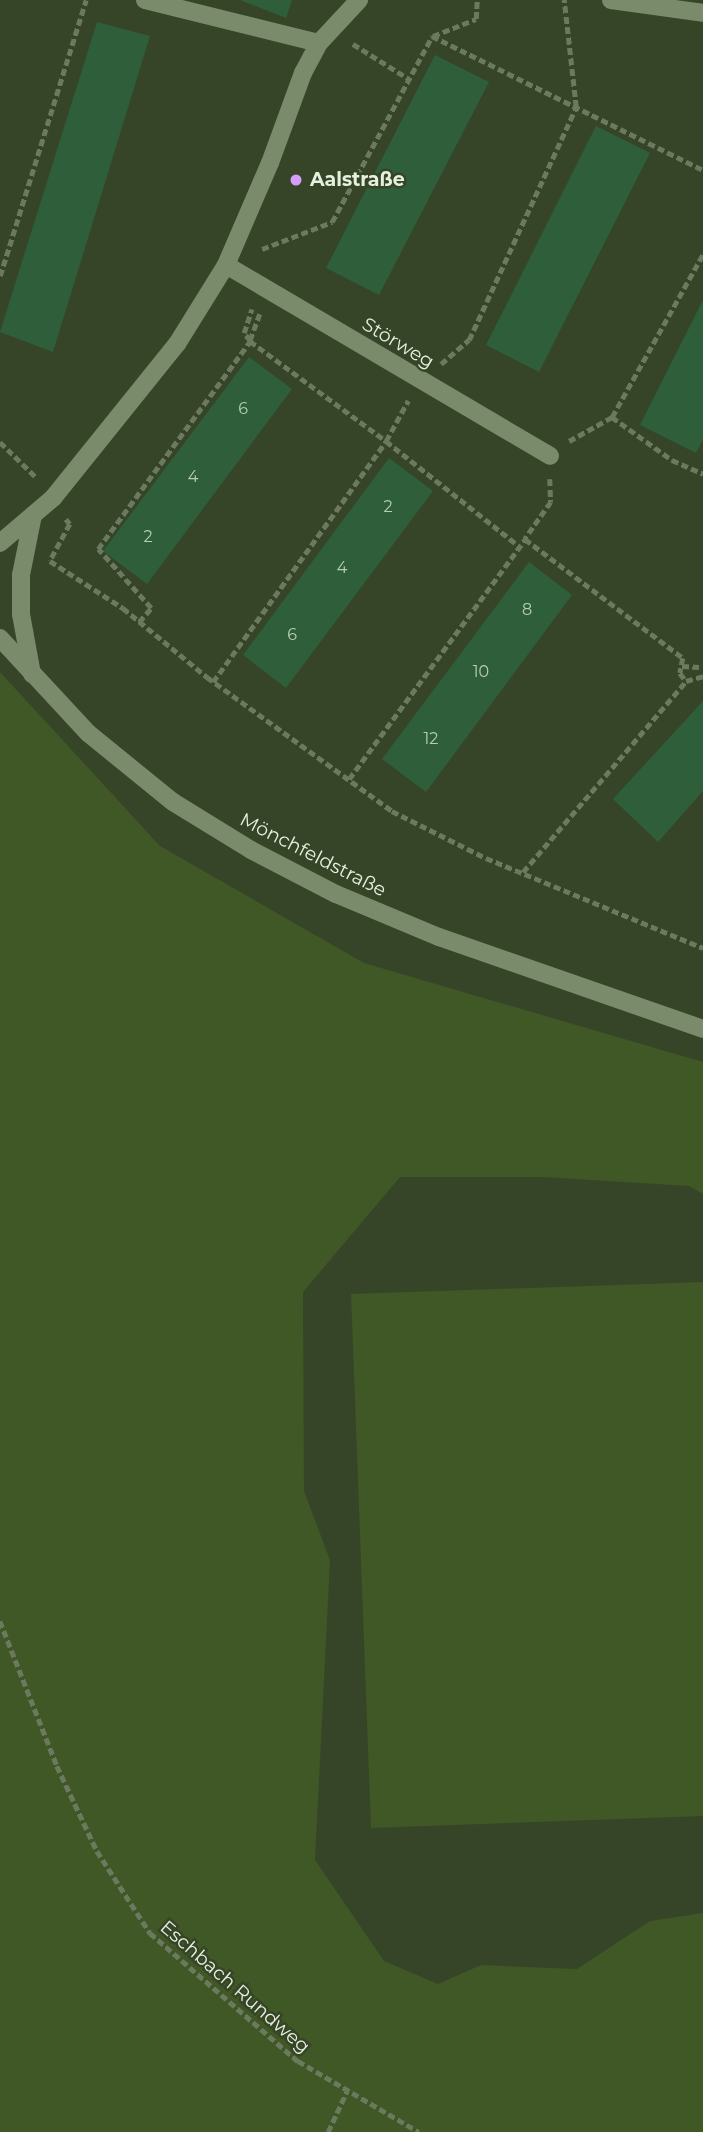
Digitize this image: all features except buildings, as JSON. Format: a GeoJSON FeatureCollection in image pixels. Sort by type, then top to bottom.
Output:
{"type":"FeatureCollection","features":[{"type":"Feature","properties":{"kind":"street"},"geometry":{"type":"LineString","coordinates":[[145,0],[319,43]]}},
{"type":"Feature","properties":{"kind":"street"},"geometry":{"type":"LineString","coordinates":[[0,543],[53,498],[177,344],[226,265],[270,163],[303,73],[319,43],[359,0]]}},
{"type":"Feature","properties":{"kind":"street"},"geometry":{"type":"LineString","coordinates":[[611,0],[703,13]]}},
{"type":"Feature","properties":{"kind":"street","name":"Störweg"},"geometry":{"type":"LineString","coordinates":[[226,265],[550,456]]}},
{"type":"Feature","properties":{"kind":"street"},"geometry":{"type":"LineString","coordinates":[[32,674],[21,614],[21,575],[33,515]]}},
{"type":"Feature","properties":{"kind":"street","name":"Mönchfeldstraße"},"geometry":{"type":"LineString","coordinates":[[0,638],[88,733],[173,802],[251,850],[336,894],[439,937],[703,1029]]}},
{"type":"Feature","properties":{"kind":"path"},"geometry":{"type":"LineString","coordinates":[[0,276],[86,0]]}},
{"type":"Feature","properties":{"kind":"path"},"geometry":{"type":"LineString","coordinates":[[283,239],[332,222],[432,36],[475,19],[477,0]]}},
{"type":"Feature","properties":{"kind":"path"},"geometry":{"type":"LineString","coordinates":[[213,682],[386,440],[421,381],[469,340],[576,107],[564,0]]}},
{"type":"Feature","properties":{"kind":"path"},"geometry":{"type":"LineString","coordinates":[[432,36],[703,170]]}},
{"type":"Feature","properties":{"kind":"path"},"geometry":{"type":"LineString","coordinates":[[367,53],[409,79]]}},
{"type":"Feature","properties":{"kind":"path"},"geometry":{"type":"LineString","coordinates":[[349,779],[551,502],[550,456],[580,433],[612,417],[703,254]]}},
{"type":"Feature","properties":{"kind":"path"},"geometry":{"type":"LineString","coordinates":[[260,286],[244,333],[250,341],[386,440],[520,547]]}},
{"type":"Feature","properties":{"kind":"path"},"geometry":{"type":"LineString","coordinates":[[139,622],[151,608],[98,549],[250,341],[254,331]]}},
{"type":"Feature","properties":{"kind":"path"},"geometry":{"type":"LineString","coordinates":[[612,417],[671,460],[703,474]]}},
{"type":"Feature","properties":{"kind":"path"},"geometry":{"type":"LineString","coordinates":[[0,442],[29,468],[69,524],[50,561],[139,622],[213,682],[392,811],[486,858],[703,948]]}},
{"type":"Feature","properties":{"kind":"path"},"geometry":{"type":"LineString","coordinates":[[525,539],[682,658],[680,673],[686,681]]}},
{"type":"Feature","properties":{"kind":"path"},"geometry":{"type":"LineString","coordinates":[[682,666],[699,667]]}},
{"type":"Feature","properties":{"kind":"path"},"geometry":{"type":"LineString","coordinates":[[523,872],[686,681],[703,677]]}},
{"type":"Feature","properties":{"kind":"path","name":"Eschbach Rundweg"},"geometry":{"type":"LineString","coordinates":[[0,1621],[57,1766],[97,1851],[149,1933],[298,2061],[419,2132]]}},
{"type":"Feature","properties":{"kind":"path"},"geometry":{"type":"LineString","coordinates":[[328,2132],[347,2091]]}},
{"type":"Feature","properties":{"kind":"green space"},"geometry":{"type":"Polygon","coordinates":[[[0,672],[160,846],[364,963],[703,1062],[703,1194],[689,1186],[542,1177],[400,1177],[303,1292],[304,1491],[330,1560],[315,1860],[384,1961],[438,1984],[481,1965],[577,1969],[650,1921],[703,1913],[703,2132],[0,2132],[0,672]]]}},
{"type":"Feature","properties":{"kind":"green space"},"geometry":{"type":"Polygon","coordinates":[[[703,1282],[703,1816],[371,1828],[351,1294],[703,1282]]]}},
{"type":"Feature","properties":{"kind":"place","name":"Aalstraße"},"geometry":{"type":"Point","coordinates":[296,180]}}]}
